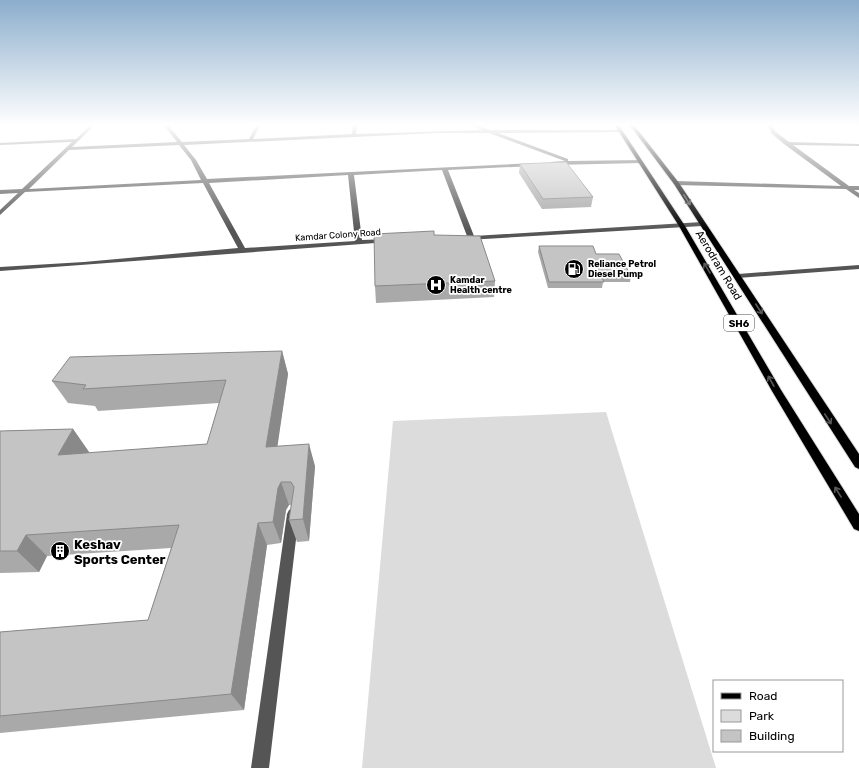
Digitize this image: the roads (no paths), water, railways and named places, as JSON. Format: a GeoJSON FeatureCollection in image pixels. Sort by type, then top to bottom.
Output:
{"type":"FeatureCollection","features":[{"type":"Feature","properties":{"kind":"main road","name":"Aerodram Road"},"geometry":{"type":"LineString","coordinates":[[658,160],[676,183],[738,276],[859,464]]}},
{"type":"Feature","properties":{"kind":"main road","name":"Aerodram Road"},"geometry":{"type":"LineString","coordinates":[[640,162],[682,226],[777,391],[859,525]]}},
{"type":"Feature","properties":{"kind":"street"},"geometry":{"type":"LineString","coordinates":[[0,213],[56,160]]}},
{"type":"Feature","properties":{"kind":"street"},"geometry":{"type":"LineString","coordinates":[[191,160],[206,182],[243,250]]}},
{"type":"Feature","properties":{"kind":"street"},"geometry":{"type":"LineString","coordinates":[[565,160],[571,162]]}},
{"type":"Feature","properties":{"kind":"street"},"geometry":{"type":"LineString","coordinates":[[808,160],[859,196]]}},
{"type":"Feature","properties":{"kind":"street"},"geometry":{"type":"LineString","coordinates":[[547,163],[640,162]]}},
{"type":"Feature","properties":{"kind":"street"},"geometry":{"type":"LineString","coordinates":[[0,192],[539,164]]}},
{"type":"Feature","properties":{"kind":"street"},"geometry":{"type":"LineString","coordinates":[[444,168],[471,237]]}},
{"type":"Feature","properties":{"kind":"street"},"geometry":{"type":"LineString","coordinates":[[351,173],[359,243]]}},
{"type":"Feature","properties":{"kind":"street"},"geometry":{"type":"LineString","coordinates":[[676,183],[859,188]]}},
{"type":"Feature","properties":{"kind":"street"},"geometry":{"type":"LineString","coordinates":[[455,238],[702,224]]}},
{"type":"Feature","properties":{"kind":"street","name":"Kamdar Colony Road"},"geometry":{"type":"LineString","coordinates":[[0,269],[84,264],[243,250],[391,241]]}},
{"type":"Feature","properties":{"kind":"street"},"geometry":{"type":"LineString","coordinates":[[738,276],[859,267]]}},
{"type":"Feature","properties":{"kind":"street"},"geometry":{"type":"LineString","coordinates":[[260,768],[293,510]]}},
{"type":"Feature","properties":{"kind":"place","name":"Reliance Petrol Diesel Pump"},"geometry":{"type":"Point","coordinates":[574,269]}},
{"type":"Feature","properties":{"kind":"place","name":"Kamdar Health centre"},"geometry":{"type":"Point","coordinates":[436,285]}},
{"type":"Feature","properties":{"kind":"place","name":"Keshav Sports Center"},"geometry":{"type":"Point","coordinates":[60,551]}}]}
